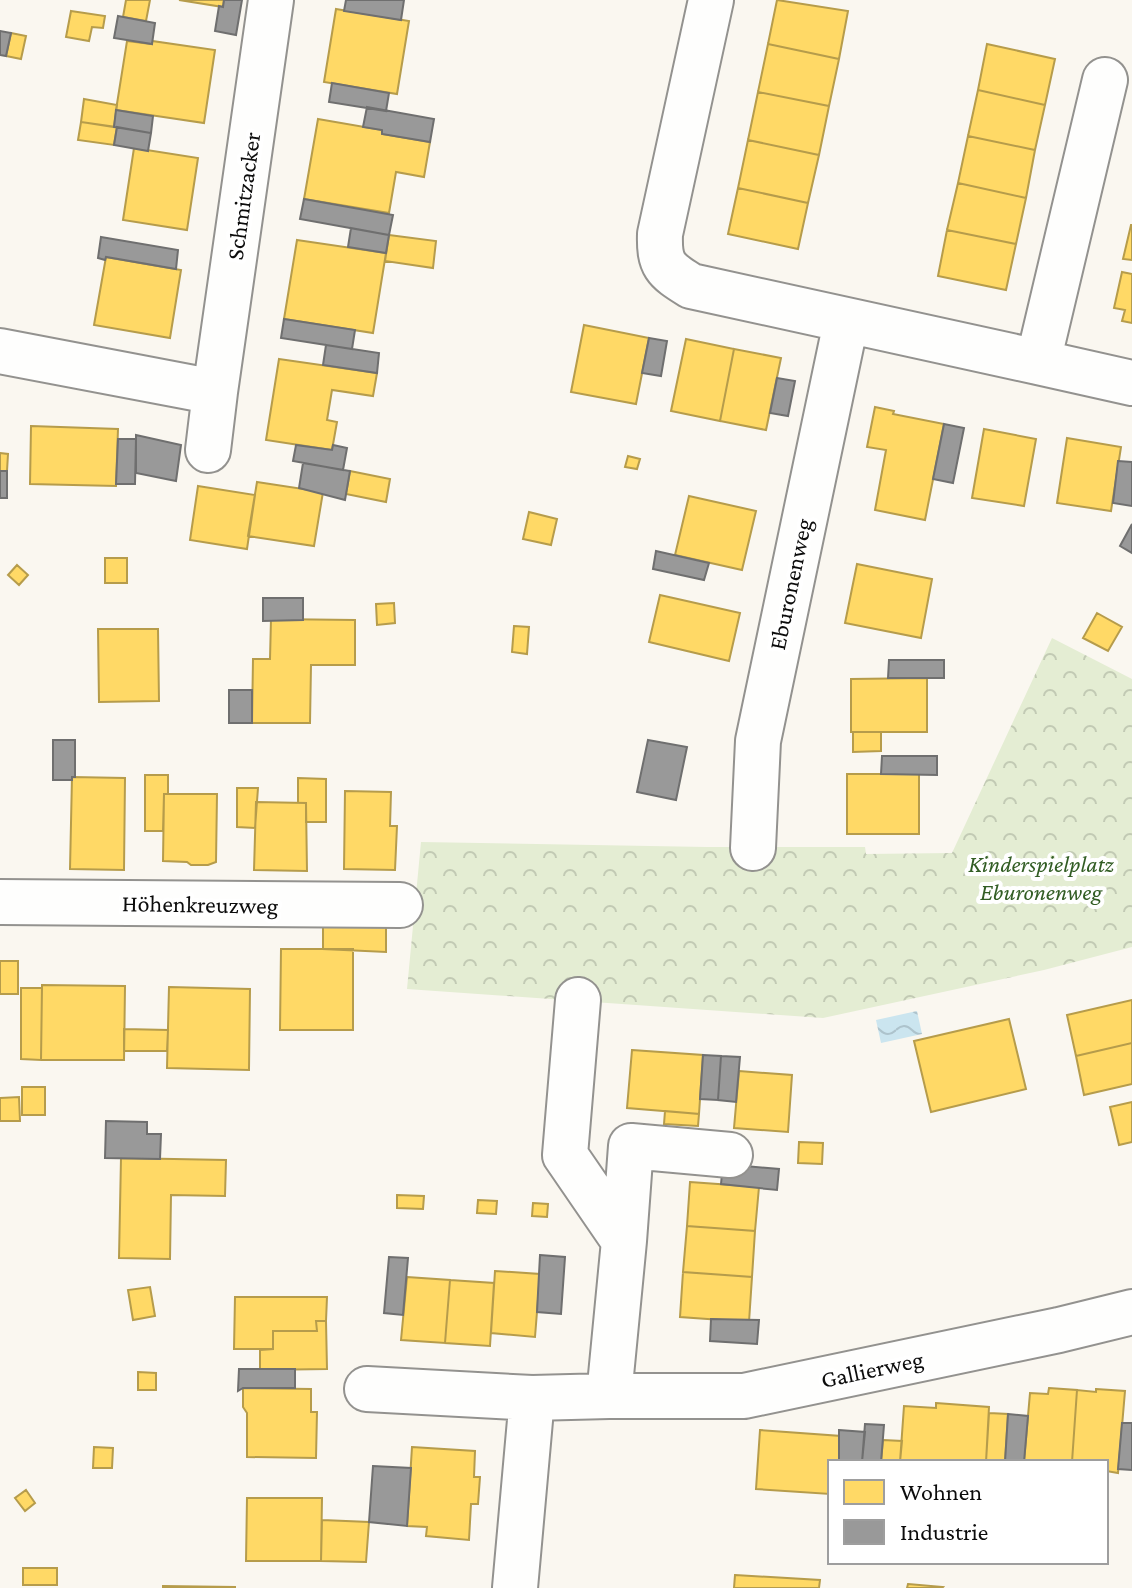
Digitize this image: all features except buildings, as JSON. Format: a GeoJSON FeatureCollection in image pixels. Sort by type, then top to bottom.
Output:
{"type":"FeatureCollection","features":[{"type":"Feature","properties":{"kind":"street","name":"Schmitzacker"},"geometry":{"type":"LineString","coordinates":[[208,450],[271,0]]}},
{"type":"Feature","properties":{"kind":"street"},"geometry":{"type":"LineString","coordinates":[[711,0],[660,234],[659,255],[669,273],[691,286],[1132,383]]}},
{"type":"Feature","properties":{"kind":"street"},"geometry":{"type":"LineString","coordinates":[[1038,362],[1105,80]]}},
{"type":"Feature","properties":{"kind":"street","name":"Eburonenweg"},"geometry":{"type":"LineString","coordinates":[[753,848],[758,741],[846,322]]}},
{"type":"Feature","properties":{"kind":"street"},"geometry":{"type":"LineString","coordinates":[[0,351],[215,392]]}},
{"type":"Feature","properties":{"kind":"street","name":"Höhenkreuzweg"},"geometry":{"type":"LineString","coordinates":[[0,902],[400,905]]}},
{"type":"Feature","properties":{"kind":"street"},"geometry":{"type":"LineString","coordinates":[[578,1000],[565,1155],[624,1241]]}},
{"type":"Feature","properties":{"kind":"street"},"geometry":{"type":"LineString","coordinates":[[609,1396],[631,1146],[730,1155]]}},
{"type":"Feature","properties":{"kind":"street","name":"Gallierweg"},"geometry":{"type":"LineString","coordinates":[[367,1389],[532,1398],[744,1396],[1132,1312]]}},
{"type":"Feature","properties":{"kind":"street"},"geometry":{"type":"LineString","coordinates":[[515,1588],[532,1398]]}},
{"type":"Feature","properties":{"kind":"green space","name":"Kinderspielplatz Eburonenweg"},"geometry":{"type":"Polygon","coordinates":[[[1052,638],[1132,679],[1132,947],[1044,970],[823,1018],[407,989],[421,842],[865,847],[866,854],[952,853],[1052,638]]]}},
{"type":"Feature","properties":{"kind":"water"},"geometry":{"type":"Polygon","coordinates":[[[917,1011],[922,1034],[881,1043],[876,1020],[917,1011]]]}}]}
